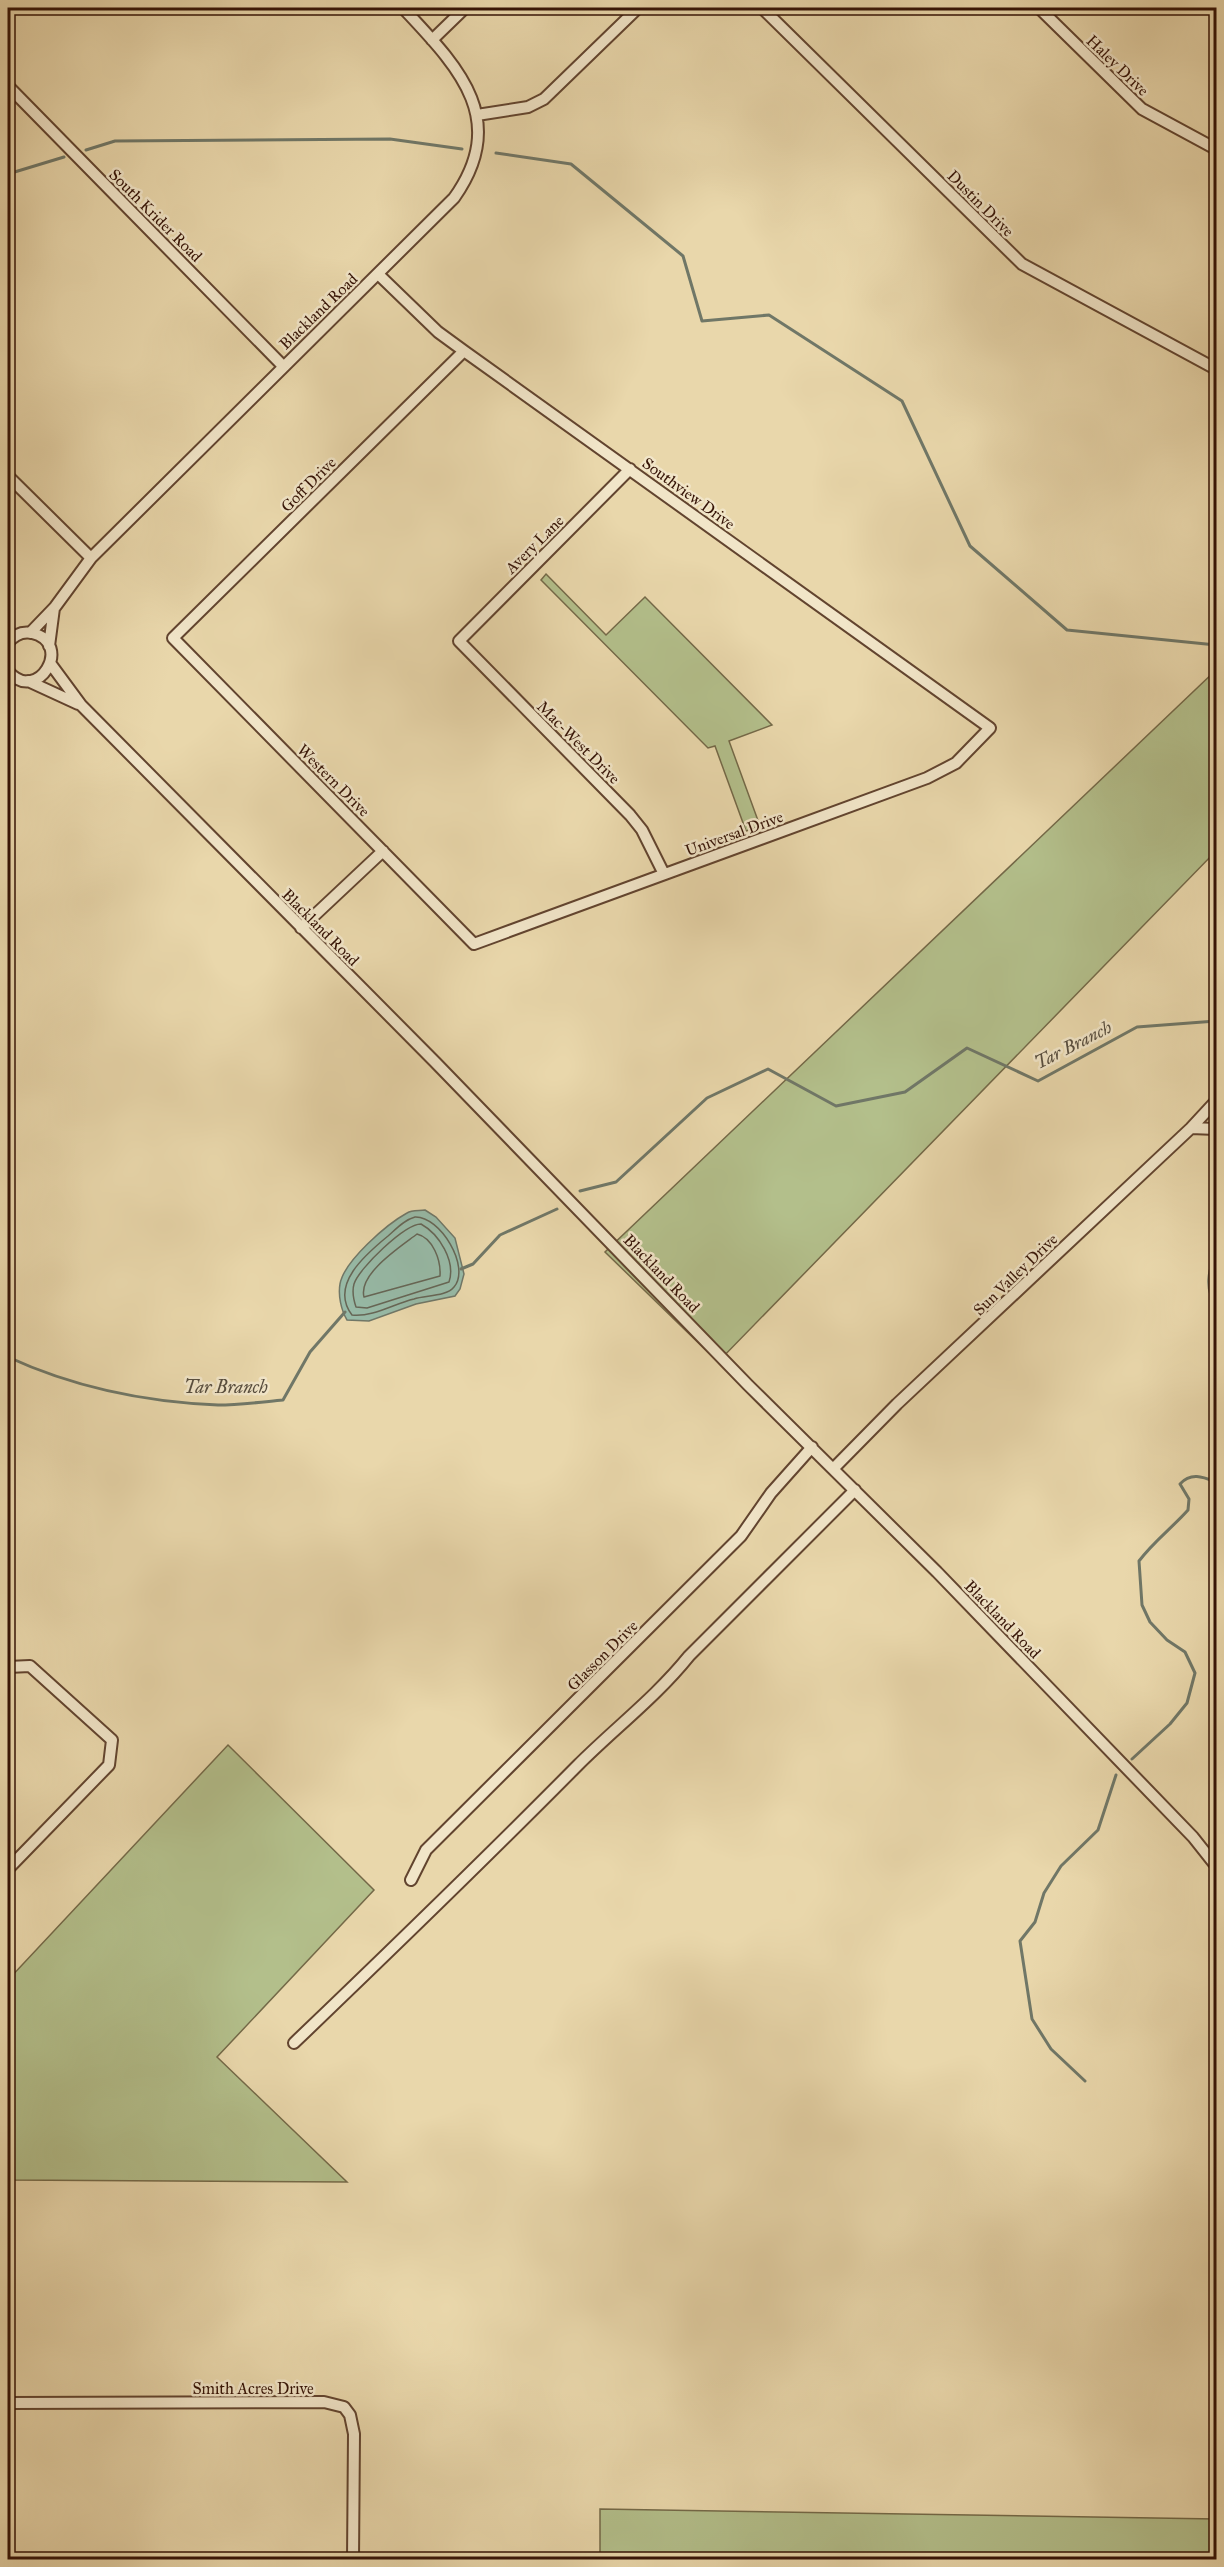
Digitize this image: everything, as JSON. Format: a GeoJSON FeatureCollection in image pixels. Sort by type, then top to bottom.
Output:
{"type":"FeatureCollection","features":[{"type":"Feature","properties":{"kind":"street","name":"Blackland Road"},"geometry":{"type":"LineString","coordinates":[[30,633],[55,608],[91,558],[378,274],[463,186],[474,158],[477,116],[459,72],[403,8]]}},
{"type":"Feature","properties":{"kind":"street"},"geometry":{"type":"LineString","coordinates":[[432,40],[465,8]]}},
{"type":"Feature","properties":{"kind":"street"},"geometry":{"type":"LineString","coordinates":[[477,116],[528,107],[544,99],[638,8]]}},
{"type":"Feature","properties":{"kind":"street","name":"Dustin Drive"},"geometry":{"type":"LineString","coordinates":[[762,8],[1022,264],[1216,369]]}},
{"type":"Feature","properties":{"kind":"street","name":"Haley Drive"},"geometry":{"type":"LineString","coordinates":[[1039,8],[1142,109],[1216,149]]}},
{"type":"Feature","properties":{"kind":"street","name":"South Krider Road"},"geometry":{"type":"LineString","coordinates":[[8,86],[283,366]]}},
{"type":"Feature","properties":{"kind":"street","name":"Southview Drive"},"geometry":{"type":"LineString","coordinates":[[378,274],[438,332],[990,728]]}},
{"type":"Feature","properties":{"kind":"street","name":"Goff Drive"},"geometry":{"type":"LineString","coordinates":[[173,638],[464,351]]}},
{"type":"Feature","properties":{"kind":"street","name":"Avery Lane"},"geometry":{"type":"LineString","coordinates":[[459,641],[630,469]]}},
{"type":"Feature","properties":{"kind":"street"},"geometry":{"type":"LineString","coordinates":[[8,478],[91,558]]}},
{"type":"Feature","properties":{"kind":"street","name":"Blackland Road"},"geometry":{"type":"LineString","coordinates":[[55,608],[49,646],[50,663],[81,705],[855,1490],[1193,1837],[1216,1866]]}},
{"type":"Feature","properties":{"kind":"street"},"geometry":{"type":"LineString","coordinates":[[8,643],[18,634],[30,633],[41,637],[49,646]]}},
{"type":"Feature","properties":{"kind":"street","name":"Western Drive"},"geometry":{"type":"LineString","coordinates":[[173,638],[474,944]]}},
{"type":"Feature","properties":{"kind":"street","name":"Mac-West Drive"},"geometry":{"type":"LineString","coordinates":[[459,641],[630,815],[642,830],[664,874]]}},
{"type":"Feature","properties":{"kind":"street"},"geometry":{"type":"LineString","coordinates":[[28,681],[45,673],[50,663]]}},
{"type":"Feature","properties":{"kind":"street","name":"Blackland Road"},"geometry":{"type":"LineString","coordinates":[[9,675],[54,690],[81,705]]}},
{"type":"Feature","properties":{"kind":"street","name":"Universal Drive"},"geometry":{"type":"LineString","coordinates":[[474,944],[927,778],[956,763],[990,728]]}},
{"type":"Feature","properties":{"kind":"street"},"geometry":{"type":"LineString","coordinates":[[301,928],[383,851]]}},
{"type":"Feature","properties":{"kind":"street","name":"Sun Valley Drive"},"geometry":{"type":"LineString","coordinates":[[833,1469],[897,1404],[1191,1128],[1216,1101]]}},
{"type":"Feature","properties":{"kind":"street"},"geometry":{"type":"LineString","coordinates":[[1191,1128],[1216,1129]]}},
{"type":"Feature","properties":{"kind":"street","name":"Glasson Drive"},"geometry":{"type":"LineString","coordinates":[[411,1880],[426,1850],[741,1536],[771,1493],[812,1447]]}},
{"type":"Feature","properties":{"kind":"street"},"geometry":{"type":"LineString","coordinates":[[294,2043],[439,1905],[601,1742],[665,1686],[689,1656],[855,1490]]}},
{"type":"Feature","properties":{"kind":"street"},"geometry":{"type":"LineString","coordinates":[[8,1666],[30,1666],[112,1740],[109,1765],[8,1869]]}},
{"type":"Feature","properties":{"kind":"street","name":"Smith Acres Drive"},"geometry":{"type":"LineString","coordinates":[[8,2403],[315,2402],[344,2407],[350,2415],[354,2434],[353,2559]]}},
{"type":"Feature","properties":{"kind":"green space"},"geometry":{"type":"Polygon","coordinates":[[[546,574],[606,635],[645,597],[772,725],[729,741],[760,826],[746,831],[715,746],[708,748],[541,580],[546,574]]]}},
{"type":"Feature","properties":{"kind":"green space"},"geometry":{"type":"Polygon","coordinates":[[[1216,670],[1216,851],[718,1362],[605,1252],[1216,670]]]}},
{"type":"Feature","properties":{"kind":"green space"},"geometry":{"type":"Polygon","coordinates":[[[228,1745],[374,1890],[217,2057],[347,2182],[8,2180],[8,1980],[228,1745]]]}},
{"type":"Feature","properties":{"kind":"green space"},"geometry":{"type":"Polygon","coordinates":[[[600,2509],[1216,2519],[1216,2559],[600,2559],[600,2509]]]}},
{"type":"Feature","properties":{"kind":"water"},"geometry":{"type":"Polygon","coordinates":[[[425,1210],[436,1217],[455,1238],[464,1274],[460,1289],[455,1296],[416,1304],[369,1321],[347,1320],[339,1288],[349,1265],[367,1244],[399,1218],[409,1212],[425,1210]]]}},
{"type":"Feature","properties":{"kind":"water"},"geometry":{"type":"Polygon","coordinates":[[[1216,1253],[1216,1306],[1210,1294],[1208,1280],[1216,1253]]]}},
{"type":"Feature","properties":{"kind":"waterway"},"geometry":{"type":"LineString","coordinates":[[86,150],[115,141],[390,139],[462,149]]}},
{"type":"Feature","properties":{"kind":"waterway"},"geometry":{"type":"LineString","coordinates":[[496,153],[571,164],[683,256],[702,321],[769,315],[902,401],[970,546],[1067,630],[1216,645]]}},
{"type":"Feature","properties":{"kind":"waterway"},"geometry":{"type":"LineString","coordinates":[[8,174],[64,157]]}},
{"type":"Feature","properties":{"kind":"waterway","name":"Tar Branch"},"geometry":{"type":"LineString","coordinates":[[580,1191],[616,1182],[707,1098],[768,1069],[836,1106],[905,1092],[967,1048],[1038,1081],[1137,1027],[1216,1021]]}},
{"type":"Feature","properties":{"kind":"waterway","name":"Tar Branch"},"geometry":{"type":"LineString","coordinates":[[461,1269],[473,1264],[500,1235],[557,1209]]}},
{"type":"Feature","properties":{"kind":"waterway","name":"Tar Branch"},"geometry":{"type":"LineString","coordinates":[[8,1357],[84,1385],[137,1396],[218,1405],[283,1400],[310,1352],[345,1312]]}},
{"type":"Feature","properties":{"kind":"waterway"},"geometry":{"type":"LineString","coordinates":[[1132,1759],[1170,1724],[1187,1703],[1195,1673],[1185,1652],[1167,1640],[1150,1622],[1142,1605],[1139,1561],[1188,1510],[1189,1499],[1180,1484],[1193,1477],[1202,1477],[1216,1482]]}},
{"type":"Feature","properties":{"kind":"waterway"},"geometry":{"type":"LineString","coordinates":[[1085,2081],[1051,2049],[1032,2019],[1020,1941],[1035,1922],[1044,1893],[1061,1866],[1098,1830],[1116,1775]]}}]}
